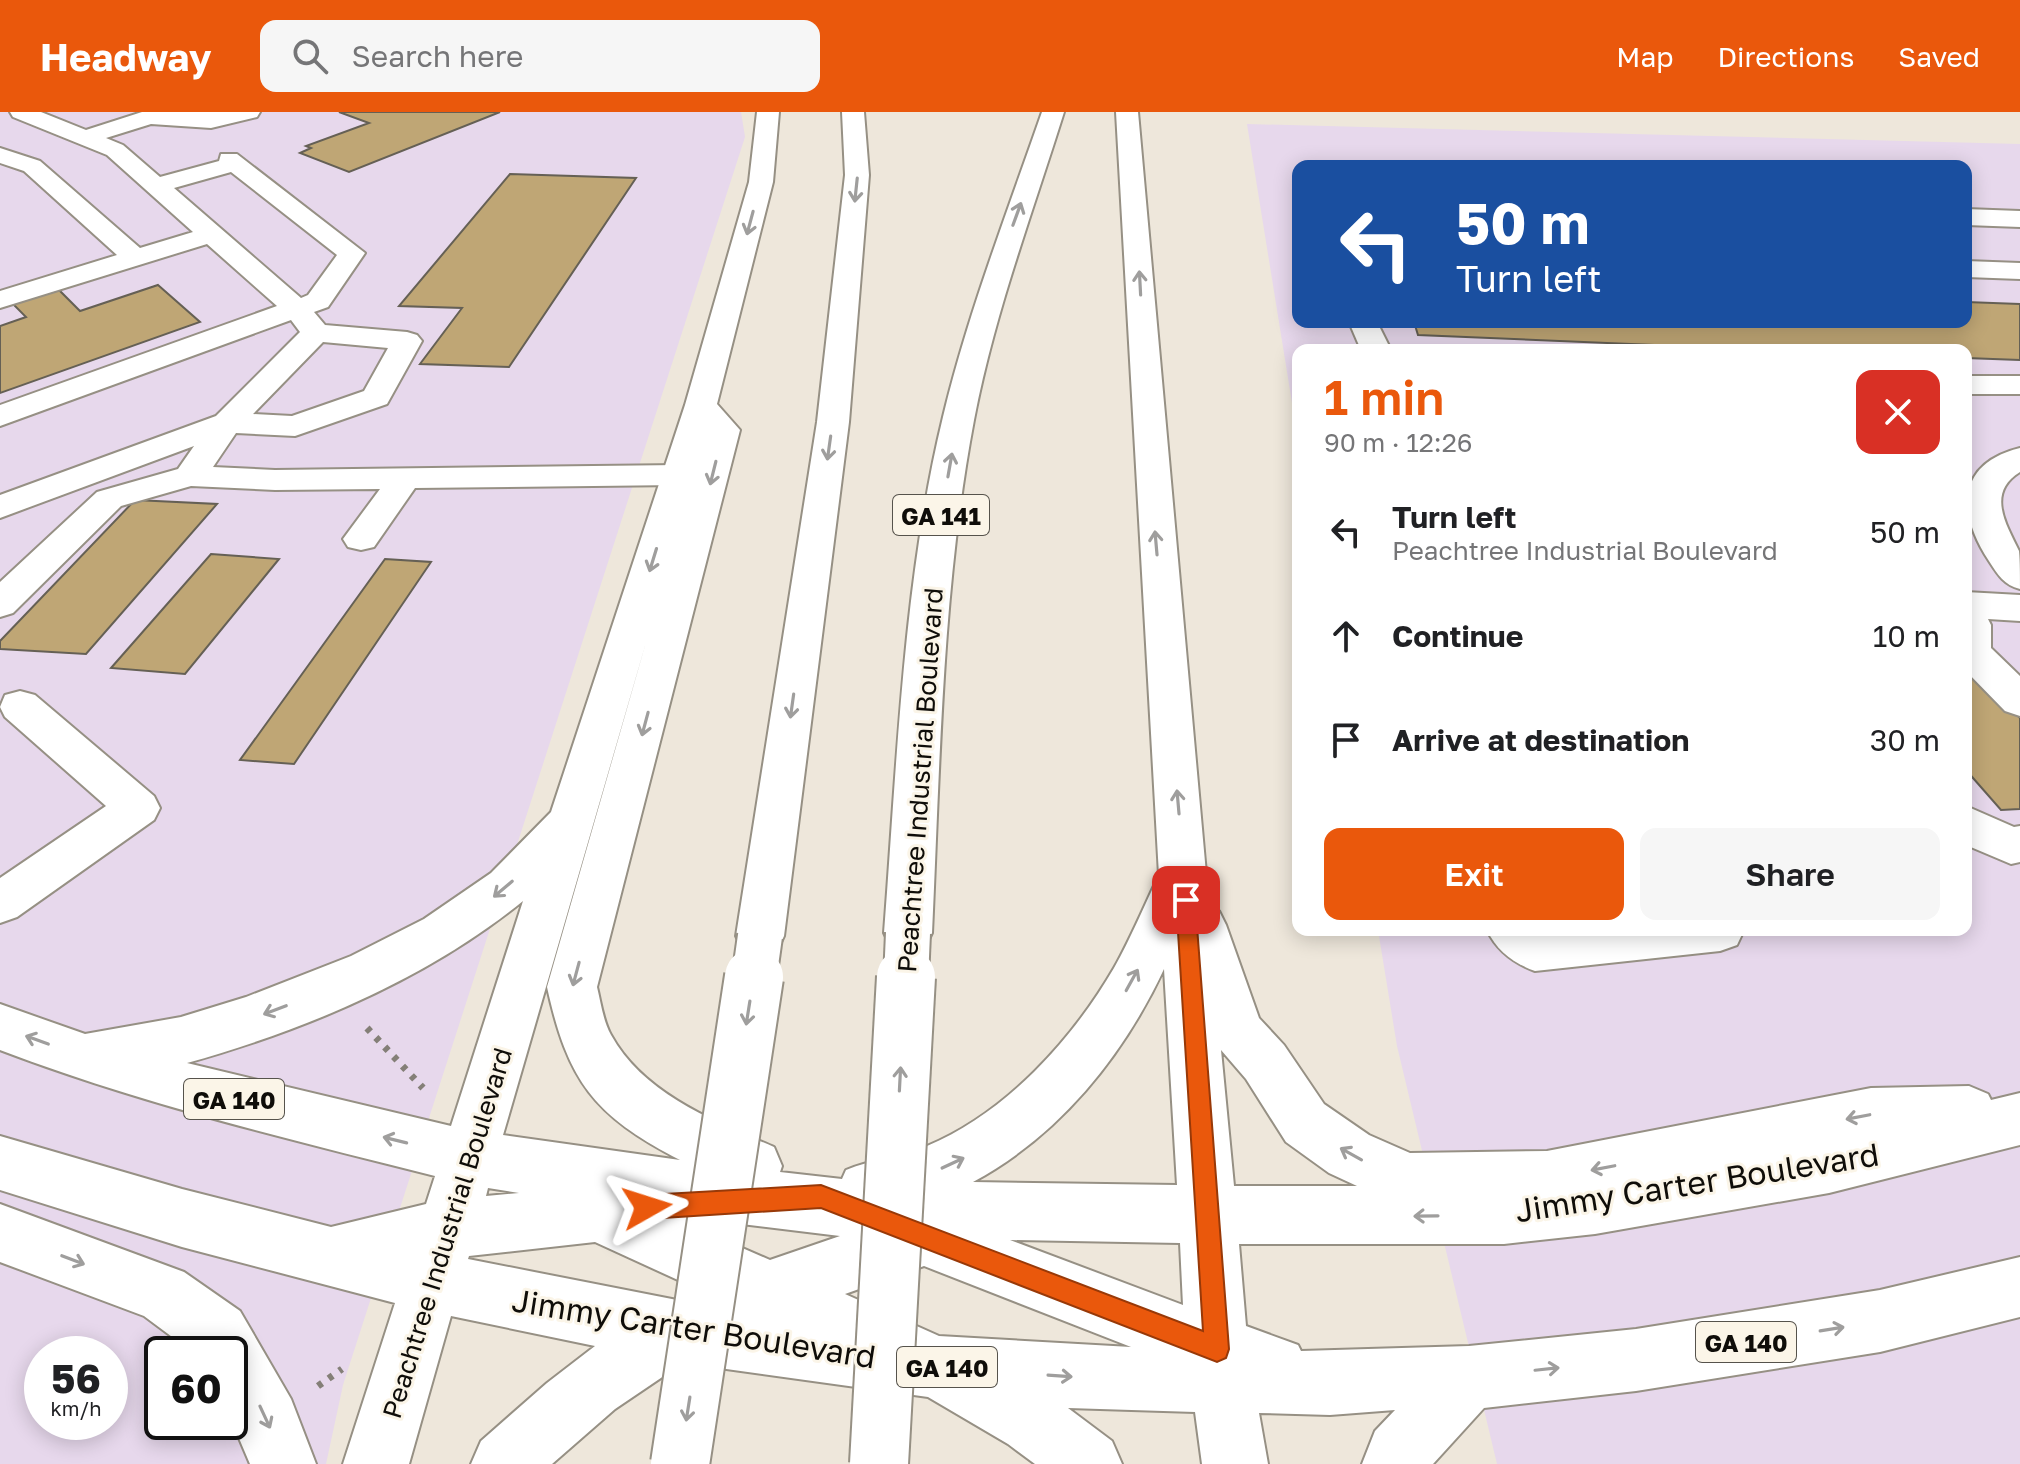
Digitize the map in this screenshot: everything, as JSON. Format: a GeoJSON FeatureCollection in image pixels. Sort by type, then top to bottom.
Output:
{"type":"FeatureCollection","features":[{"type":"Feature","properties":{"kind":"main road"},"geometry":{"type":"LineString","coordinates":[[84,138],[149,115],[211,121],[249,112]]}},
{"type":"Feature","properties":{"kind":"main road","name":"Peachtree Industrial Boulevard"},"geometry":{"type":"LineString","coordinates":[[376,1464],[701,405],[761,182],[768,112]]}},
{"type":"Feature","properties":{"kind":"main road"},"geometry":{"type":"LineString","coordinates":[[680,1464],[760,936],[833,422],[857,175],[853,112]]}},
{"type":"Feature","properties":{"kind":"main road","name":"Peachtree Industrial Boulevard"},"geometry":{"type":"LineString","coordinates":[[879,1464],[923,696],[940,521],[958,419],[979,333],[1053,112]]}},
{"type":"Feature","properties":{"kind":"main road"},"geometry":{"type":"LineString","coordinates":[[1127,112],[1153,508],[1184,870],[1218,1365],[1235,1464]]}},
{"type":"Feature","properties":{"kind":"main road"},"geometry":{"type":"LineString","coordinates":[[0,507],[227,423],[295,426],[376,397],[407,341],[316,333],[297,309],[115,150],[48,123],[10,127]]}},
{"type":"Feature","properties":{"kind":"main road"},"geometry":{"type":"LineString","coordinates":[[0,155],[32,166],[136,258]]}},
{"type":"Feature","properties":{"kind":"main road"},"geometry":{"type":"LineString","coordinates":[[0,416],[318,301],[352,253],[232,161],[155,186]]}},
{"type":"Feature","properties":{"kind":"main road"},"geometry":{"type":"LineString","coordinates":[[1972,217],[2020,219]]}},
{"type":"Feature","properties":{"kind":"main road"},"geometry":{"type":"LineString","coordinates":[[0,300],[212,234]]}},
{"type":"Feature","properties":{"kind":"main road"},"geometry":{"type":"LineString","coordinates":[[1972,269],[2020,271]]}},
{"type":"Feature","properties":{"kind":"main road"},"geometry":{"type":"LineString","coordinates":[[190,476],[227,423],[316,333]]}},
{"type":"Feature","properties":{"kind":"main road"},"geometry":{"type":"LineString","coordinates":[[1972,385],[2020,385]]}},
{"type":"Feature","properties":{"kind":"main road"},"geometry":{"type":"LineString","coordinates":[[701,405],[724,430],[572,987],[588,1046],[620,1091],[664,1122],[811,1201],[929,1236],[1218,1365]]}},
{"type":"Feature","properties":{"kind":"main road"},"geometry":{"type":"LineString","coordinates":[[1993,468],[1982,497],[1983,516],[1978,533],[2020,577]]}},
{"type":"Feature","properties":{"kind":"main road"},"geometry":{"type":"LineString","coordinates":[[0,604],[109,499],[190,476],[275,480],[679,475]]}},
{"type":"Feature","properties":{"kind":"main road"},"geometry":{"type":"LineString","coordinates":[[361,539],[405,479]]}},
{"type":"Feature","properties":{"kind":"main road"},"geometry":{"type":"LineString","coordinates":[[1972,615],[2020,608]]}},
{"type":"Feature","properties":{"kind":"main road"},"geometry":{"type":"LineString","coordinates":[[1972,620],[2020,671]]}},
{"type":"Feature","properties":{"kind":"main road"},"geometry":{"type":"LineString","coordinates":[[1972,653],[2020,701]]}},
{"type":"Feature","properties":{"kind":"main road"},"geometry":{"type":"LineString","coordinates":[[0,903],[138,808],[20,706]]}},
{"type":"Feature","properties":{"kind":"main road"},"geometry":{"type":"LineString","coordinates":[[82,1057],[167,1044],[258,1016],[414,952],[465,920],[510,883],[546,850],[574,811]]}},
{"type":"Feature","properties":{"kind":"main road"},"geometry":{"type":"LineString","coordinates":[[1972,827],[2011,846],[2020,844]]}},
{"type":"Feature","properties":{"kind":"main road"},"geometry":{"type":"LineString","coordinates":[[1184,870],[1238,1031],[1265,1062],[1305,1123],[1349,1154],[1408,1181],[1547,1179],[1871,1114],[2020,1111]]}},
{"type":"Feature","properties":{"kind":"main road"},"geometry":{"type":"LineString","coordinates":[[440,1255],[599,1214],[672,1204],[811,1201],[902,1186],[962,1160],[1022,1118],[1072,1067],[1112,1015],[1154,940],[1184,870]]}},
{"type":"Feature","properties":{"kind":"main road"},"geometry":{"type":"LineString","coordinates":[[1518,936],[1535,950],[1664,936]]}},
{"type":"Feature","properties":{"kind":"main road","name":"Jimmy Carter Boulevard"},"geometry":{"type":"LineString","coordinates":[[0,1027],[82,1057],[198,1091],[471,1158],[811,1201],[1006,1212],[1504,1215],[1595,1205],[1829,1165],[2020,1119]]}},
{"type":"Feature","properties":{"kind":"main road"},"geometry":{"type":"LineString","coordinates":[[471,1158],[937,1367],[1031,1421],[1089,1464]]}},
{"type":"Feature","properties":{"kind":"main road","name":"Jimmy Carter Boulevard"},"geometry":{"type":"LineString","coordinates":[[0,1163],[182,1218],[331,1257],[440,1255],[677,1331],[937,1367],[1086,1378],[1218,1365],[1330,1383],[1380,1378],[1469,1378],[1636,1360],[1880,1321],[2020,1287]]}},
{"type":"Feature","properties":{"kind":"main road"},"geometry":{"type":"LineString","coordinates":[[504,1464],[571,1404],[626,1363],[677,1331],[765,1291],[1006,1212]]}},
{"type":"Feature","properties":{"kind":"main road"},"geometry":{"type":"LineString","coordinates":[[0,1233],[163,1293],[218,1333],[268,1422],[283,1464]]}},
{"type":"Feature","properties":{"kind":"main road"},"geometry":{"type":"LineString","coordinates":[[1395,1464],[1398,1454],[1469,1378]]}},
{"type":"Feature","properties":{"kind":"path"},"geometry":{"type":"LineString","coordinates":[[357,1018],[428,1094]]}},
{"type":"Feature","properties":{"kind":"path"},"geometry":{"type":"LineString","coordinates":[[307,1394],[345,1366]]}},
{"type":"Feature","properties":{"kind":"shaded area"},"geometry":{"type":"Polygon","coordinates":[[[0,112],[741,112],[745,137],[343,1385],[326,1464],[0,1464],[0,112]]]}},
{"type":"Feature","properties":{"kind":"shaded area"},"geometry":{"type":"Polygon","coordinates":[[[1247,124],[2020,144],[2020,1464],[1497,1464],[1397,1046],[1379,936],[1972,936],[1972,344],[1292,344],[1292,403],[1247,124]]]}},
{"type":"Feature","properties":{"kind":"building"},"geometry":{"type":"Polygon","coordinates":[[[339,112],[500,112],[349,172],[300,153],[311,148],[306,146],[369,123],[339,112]]]}},
{"type":"Feature","properties":{"kind":"building"},"geometry":{"type":"Polygon","coordinates":[[[510,174],[636,178],[509,367],[420,364],[462,308],[399,306],[510,174]]]}},
{"type":"Feature","properties":{"kind":"building"},"geometry":{"type":"Polygon","coordinates":[[[158,285],[200,322],[0,393],[0,326],[26,317],[13,304],[58,289],[80,311],[158,285]]]}},
{"type":"Feature","properties":{"kind":"building"},"geometry":{"type":"Polygon","coordinates":[[[1972,302],[2020,304],[2020,360],[1972,358],[1972,344],[1631,344],[1418,335],[1416,328],[1972,328],[1972,302]]]}},
{"type":"Feature","properties":{"kind":"building"},"geometry":{"type":"Polygon","coordinates":[[[135,500],[217,504],[86,654],[0,649],[0,641],[135,500]]]}},
{"type":"Feature","properties":{"kind":"building"},"geometry":{"type":"Polygon","coordinates":[[[211,554],[279,559],[185,674],[111,668],[211,554]]]}},
{"type":"Feature","properties":{"kind":"building"},"geometry":{"type":"Polygon","coordinates":[[[385,559],[431,562],[294,764],[240,760],[385,559]]]}},
{"type":"Feature","properties":{"kind":"building"},"geometry":{"type":"Polygon","coordinates":[[[1972,666],[2020,718],[2020,809],[2001,810],[1972,777],[1972,666]]]}},
{"type":"Feature","properties":{"kind":"route"},"geometry":{"type":"LineString","coordinates":[[647,1207],[821,1196],[844,1208],[929,1236],[1217,1349],[1186,900]]}}]}
